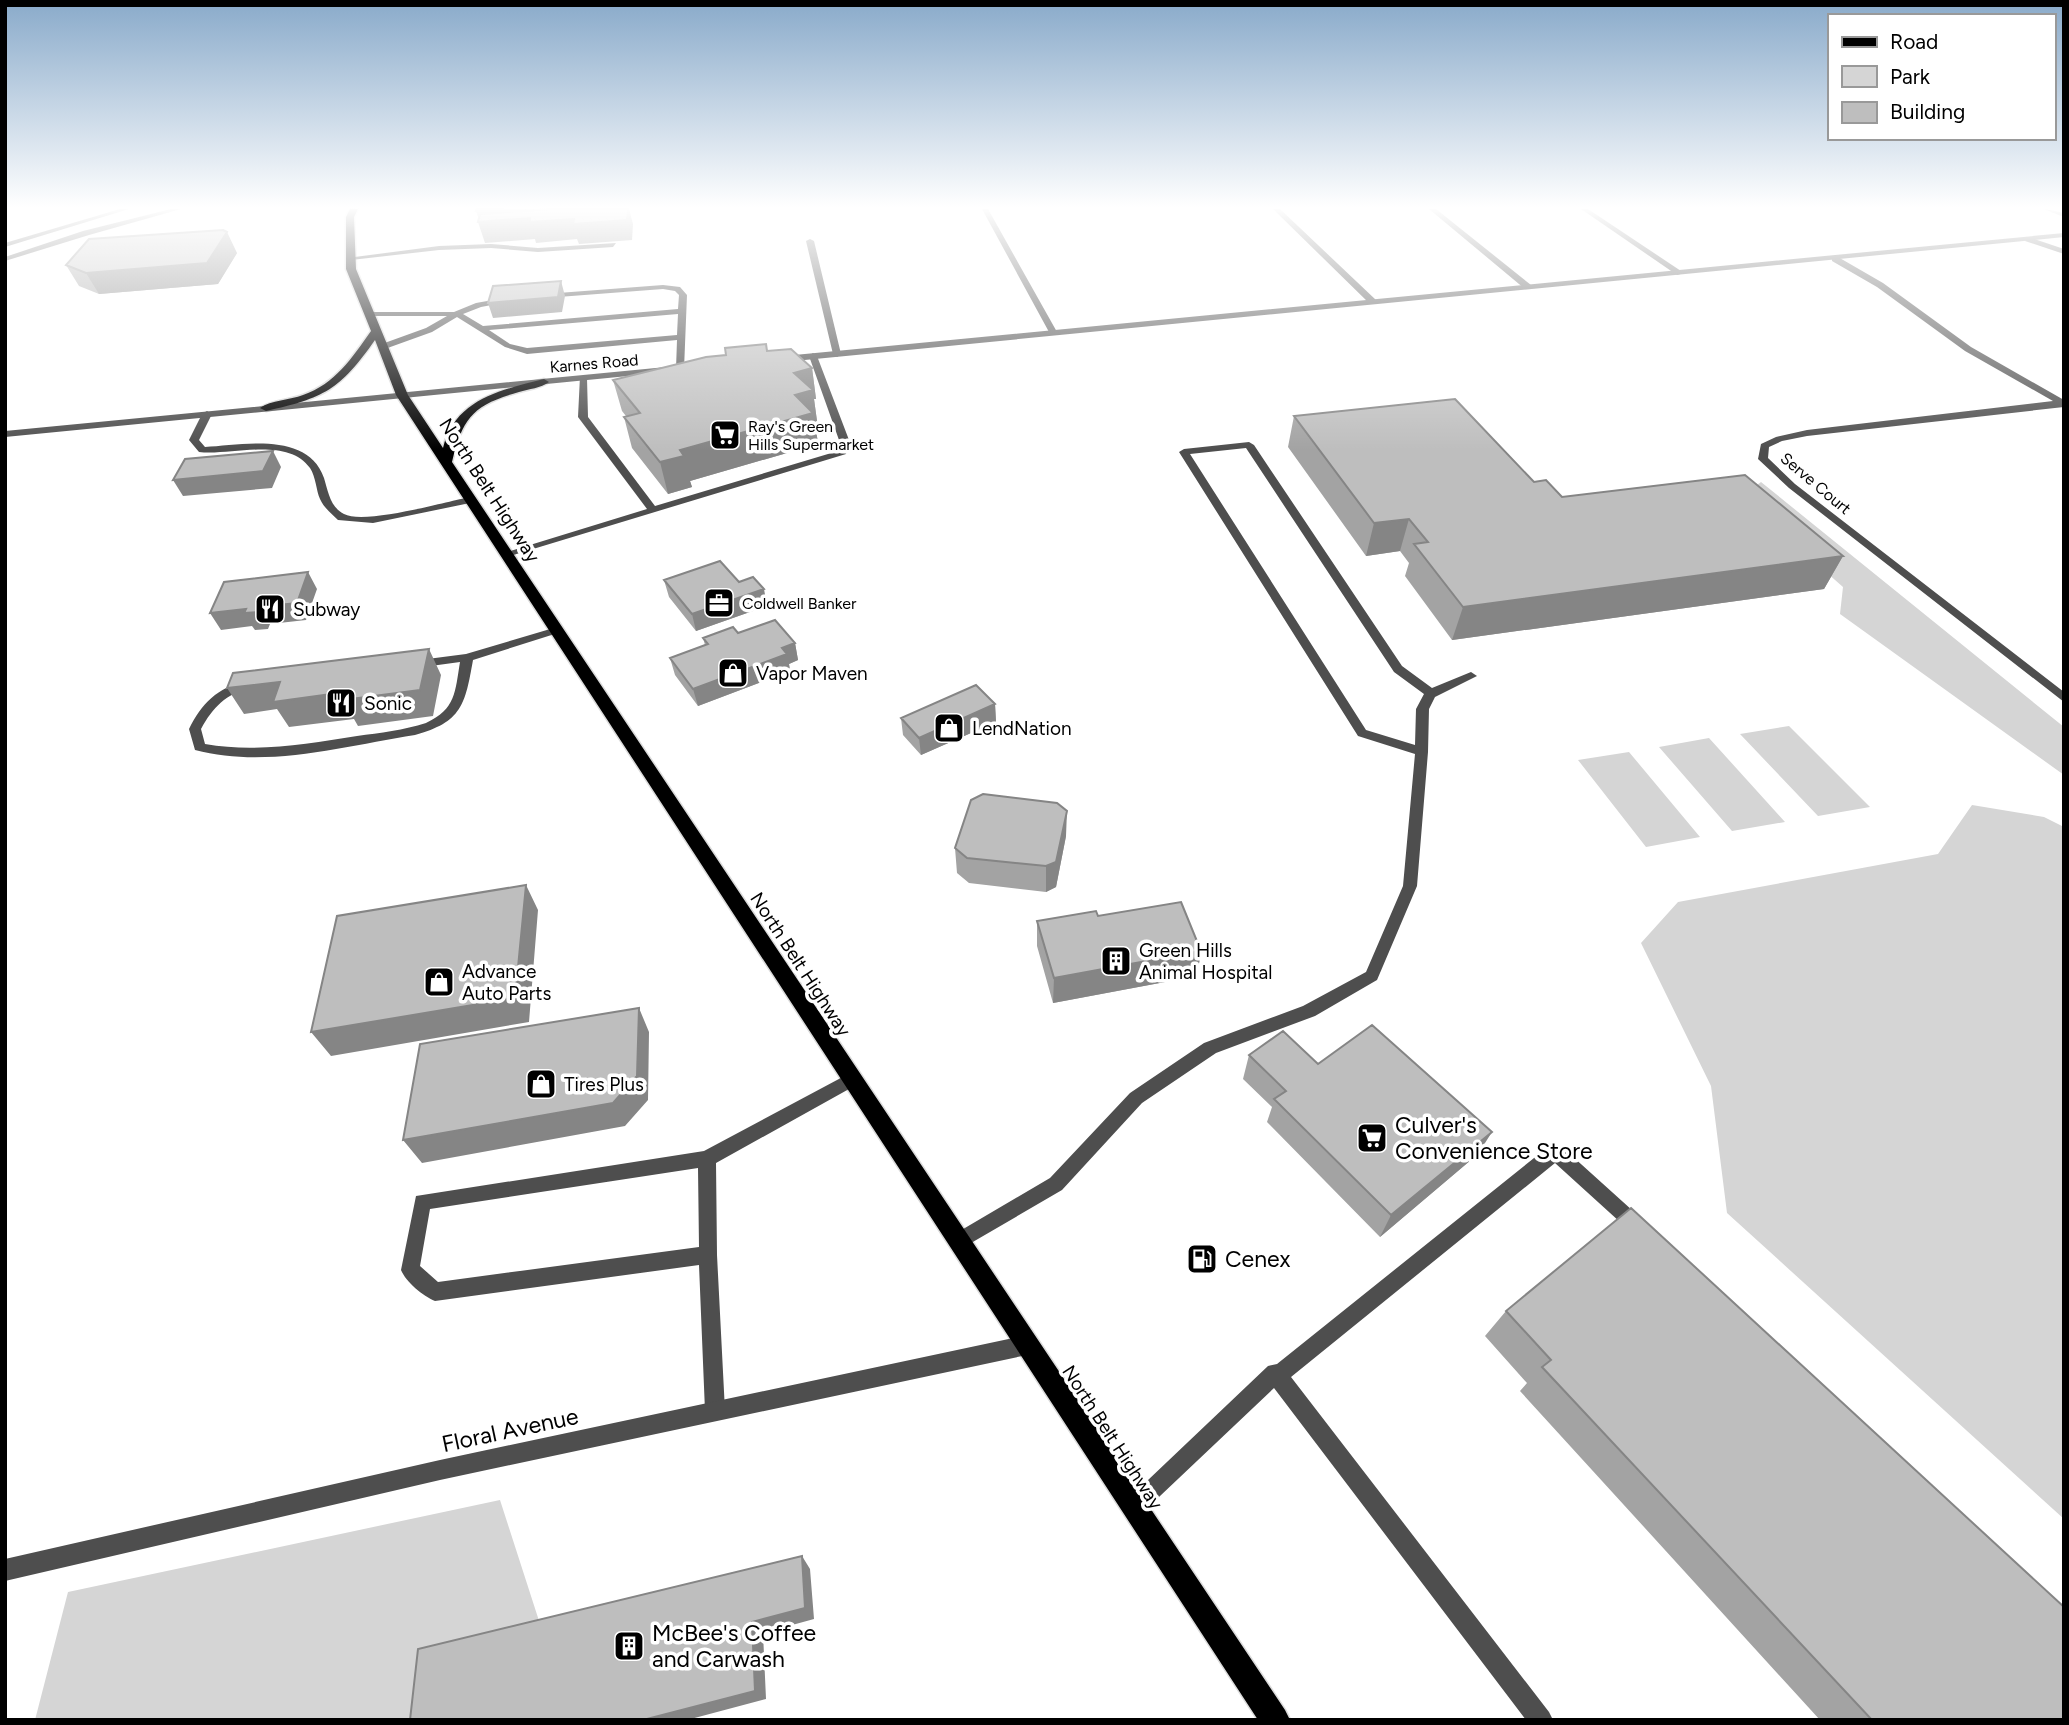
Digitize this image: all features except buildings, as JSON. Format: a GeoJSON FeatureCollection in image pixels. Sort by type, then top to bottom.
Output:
{"type":"FeatureCollection","features":[{"type":"Feature","properties":{"kind":"main road","name":"North Belt Highway"},"geometry":{"type":"LineString","coordinates":[[359,290],[402,395],[1275,1720]]}},
{"type":"Feature","properties":{"kind":"main road"},"geometry":{"type":"LineString","coordinates":[[266,408],[324,391],[342,379],[376,331]]}},
{"type":"Feature","properties":{"kind":"main road"},"geometry":{"type":"LineString","coordinates":[[446,462],[456,426],[468,413],[498,396],[544,382]]}},
{"type":"Feature","properties":{"kind":"street"},"geometry":{"type":"LineString","coordinates":[[538,297],[623,290]]}},
{"type":"Feature","properties":{"kind":"street"},"geometry":{"type":"LineString","coordinates":[[677,290],[682,295],[680,369]]}},
{"type":"Feature","properties":{"kind":"street"},"geometry":{"type":"LineString","coordinates":[[822,290],[837,354]]}},
{"type":"Feature","properties":{"kind":"street"},"geometry":{"type":"LineString","coordinates":[[1030,290],[1053,332]]}},
{"type":"Feature","properties":{"kind":"street"},"geometry":{"type":"LineString","coordinates":[[1360,290],[1373,302]]}},
{"type":"Feature","properties":{"kind":"street"},"geometry":{"type":"LineString","coordinates":[[773,360],[1502,290]]}},
{"type":"Feature","properties":{"kind":"street"},"geometry":{"type":"LineString","coordinates":[[1886,290],[1968,349],[2062,403]]}},
{"type":"Feature","properties":{"kind":"street"},"geometry":{"type":"LineString","coordinates":[[376,331],[429,330],[456,314],[479,305],[510,299]]}},
{"type":"Feature","properties":{"kind":"street"},"geometry":{"type":"LineString","coordinates":[[482,328],[681,311]]}},
{"type":"Feature","properties":{"kind":"street"},"geometry":{"type":"LineString","coordinates":[[376,331],[456,314],[482,328],[508,348],[527,351],[679,337]]}},
{"type":"Feature","properties":{"kind":"street"},"geometry":{"type":"LineString","coordinates":[[506,554],[843,452],[844,440],[813,356]]}},
{"type":"Feature","properties":{"kind":"street","name":"Karnes Road"},"geometry":{"type":"LineString","coordinates":[[5,434],[693,367]]}},
{"type":"Feature","properties":{"kind":"street"},"geometry":{"type":"LineString","coordinates":[[583,378],[583,417],[653,510]]}},
{"type":"Feature","properties":{"kind":"street","name":"Serve Court"},"geometry":{"type":"LineString","coordinates":[[2062,403],[1807,433],[1779,439],[1764,446],[1763,459],[1792,486],[2064,698]]}},
{"type":"Feature","properties":{"kind":"street"},"geometry":{"type":"LineString","coordinates":[[207,414],[194,440],[202,450],[290,449],[303,455],[314,467],[327,503],[342,518],[373,520],[470,500]]}},
{"type":"Feature","properties":{"kind":"street"},"geometry":{"type":"LineString","coordinates":[[1422,752],[1362,733],[1184,452],[1249,445],[1398,669],[1431,693]]}},
{"type":"Feature","properties":{"kind":"street"},"geometry":{"type":"LineString","coordinates":[[402,666],[467,658],[557,630]]}},
{"type":"Feature","properties":{"kind":"street"},"geometry":{"type":"LineString","coordinates":[[257,682],[223,692],[211,702],[195,729],[200,747],[218,752],[251,752],[403,733],[436,725],[451,717],[459,702],[467,658]]}},
{"type":"Feature","properties":{"kind":"street"},"geometry":{"type":"LineString","coordinates":[[959,1241],[1056,1184],[1136,1098],[1210,1048],[1309,1011],[1372,976],[1410,886],[1422,752],[1421,706],[1431,693],[1471,676]]}},
{"type":"Feature","properties":{"kind":"street"},"geometry":{"type":"LineString","coordinates":[[708,1255],[435,1292],[410,1270],[422,1202],[707,1159],[852,1079]]}},
{"type":"Feature","properties":{"kind":"street"},"geometry":{"type":"LineString","coordinates":[[1277,1376],[1555,1152],[1649,1236]]}},
{"type":"Feature","properties":{"kind":"street"},"geometry":{"type":"LineString","coordinates":[[707,1159],[715,1411]]}},
{"type":"Feature","properties":{"kind":"street","name":"Floral Avenue"},"geometry":{"type":"LineString","coordinates":[[5,1570],[440,1470],[1027,1345]]}},
{"type":"Feature","properties":{"kind":"street"},"geometry":{"type":"LineString","coordinates":[[1134,1507],[1276,1373],[1541,1720]]}},
{"type":"Feature","properties":{"kind":"green space"},"geometry":{"type":"Polygon","coordinates":[[[1761,482],[2064,727],[2064,775],[1840,614],[1843,587],[1741,497],[1761,482]]]}},
{"type":"Feature","properties":{"kind":"green space"},"geometry":{"type":"Polygon","coordinates":[[[1789,726],[1870,807],[1818,816],[1740,734],[1789,726]]]}},
{"type":"Feature","properties":{"kind":"green space"},"geometry":{"type":"Polygon","coordinates":[[[1709,738],[1785,822],[1732,831],[1659,747],[1709,738]]]}},
{"type":"Feature","properties":{"kind":"green space"},"geometry":{"type":"Polygon","coordinates":[[[1629,752],[1700,837],[1646,847],[1578,760],[1629,752]]]}},
{"type":"Feature","properties":{"kind":"green space"},"geometry":{"type":"Polygon","coordinates":[[[1972,805],[2044,817],[2064,827],[2064,1519],[1727,1213],[1711,1086],[1641,943],[1678,902],[1938,854],[1972,805]]]}},
{"type":"Feature","properties":{"kind":"green space"},"geometry":{"type":"Polygon","coordinates":[[[500,1500],[571,1720],[35,1720],[68,1592],[500,1500]]]}},
{"type":"Feature","properties":{"kind":"place","name":"Ray's Green Hills Supermarket"},"geometry":{"type":"Point","coordinates":[725,435]}},
{"type":"Feature","properties":{"kind":"place","name":"Coldwell Banker"},"geometry":{"type":"Point","coordinates":[719,603]}},
{"type":"Feature","properties":{"kind":"place","name":"Subway"},"geometry":{"type":"Point","coordinates":[270,609]}},
{"type":"Feature","properties":{"kind":"place","name":"Vapor Maven"},"geometry":{"type":"Point","coordinates":[733,673]}},
{"type":"Feature","properties":{"kind":"place","name":"Sonic"},"geometry":{"type":"Point","coordinates":[341,703]}},
{"type":"Feature","properties":{"kind":"place","name":"LendNation"},"geometry":{"type":"Point","coordinates":[949,728]}},
{"type":"Feature","properties":{"kind":"place","name":"Green Hills Animal Hospital"},"geometry":{"type":"Point","coordinates":[1116,961]}},
{"type":"Feature","properties":{"kind":"place","name":"Advance Auto Parts"},"geometry":{"type":"Point","coordinates":[439,982]}},
{"type":"Feature","properties":{"kind":"place","name":"Tires Plus"},"geometry":{"type":"Point","coordinates":[541,1084]}},
{"type":"Feature","properties":{"kind":"place","name":"Culver's Convenience Store"},"geometry":{"type":"Point","coordinates":[1372,1138]}},
{"type":"Feature","properties":{"kind":"place","name":"Cenex"},"geometry":{"type":"Point","coordinates":[1202,1259]}},
{"type":"Feature","properties":{"kind":"place","name":"McBee's Coffee and Carwash"},"geometry":{"type":"Point","coordinates":[629,1646]}}]}
